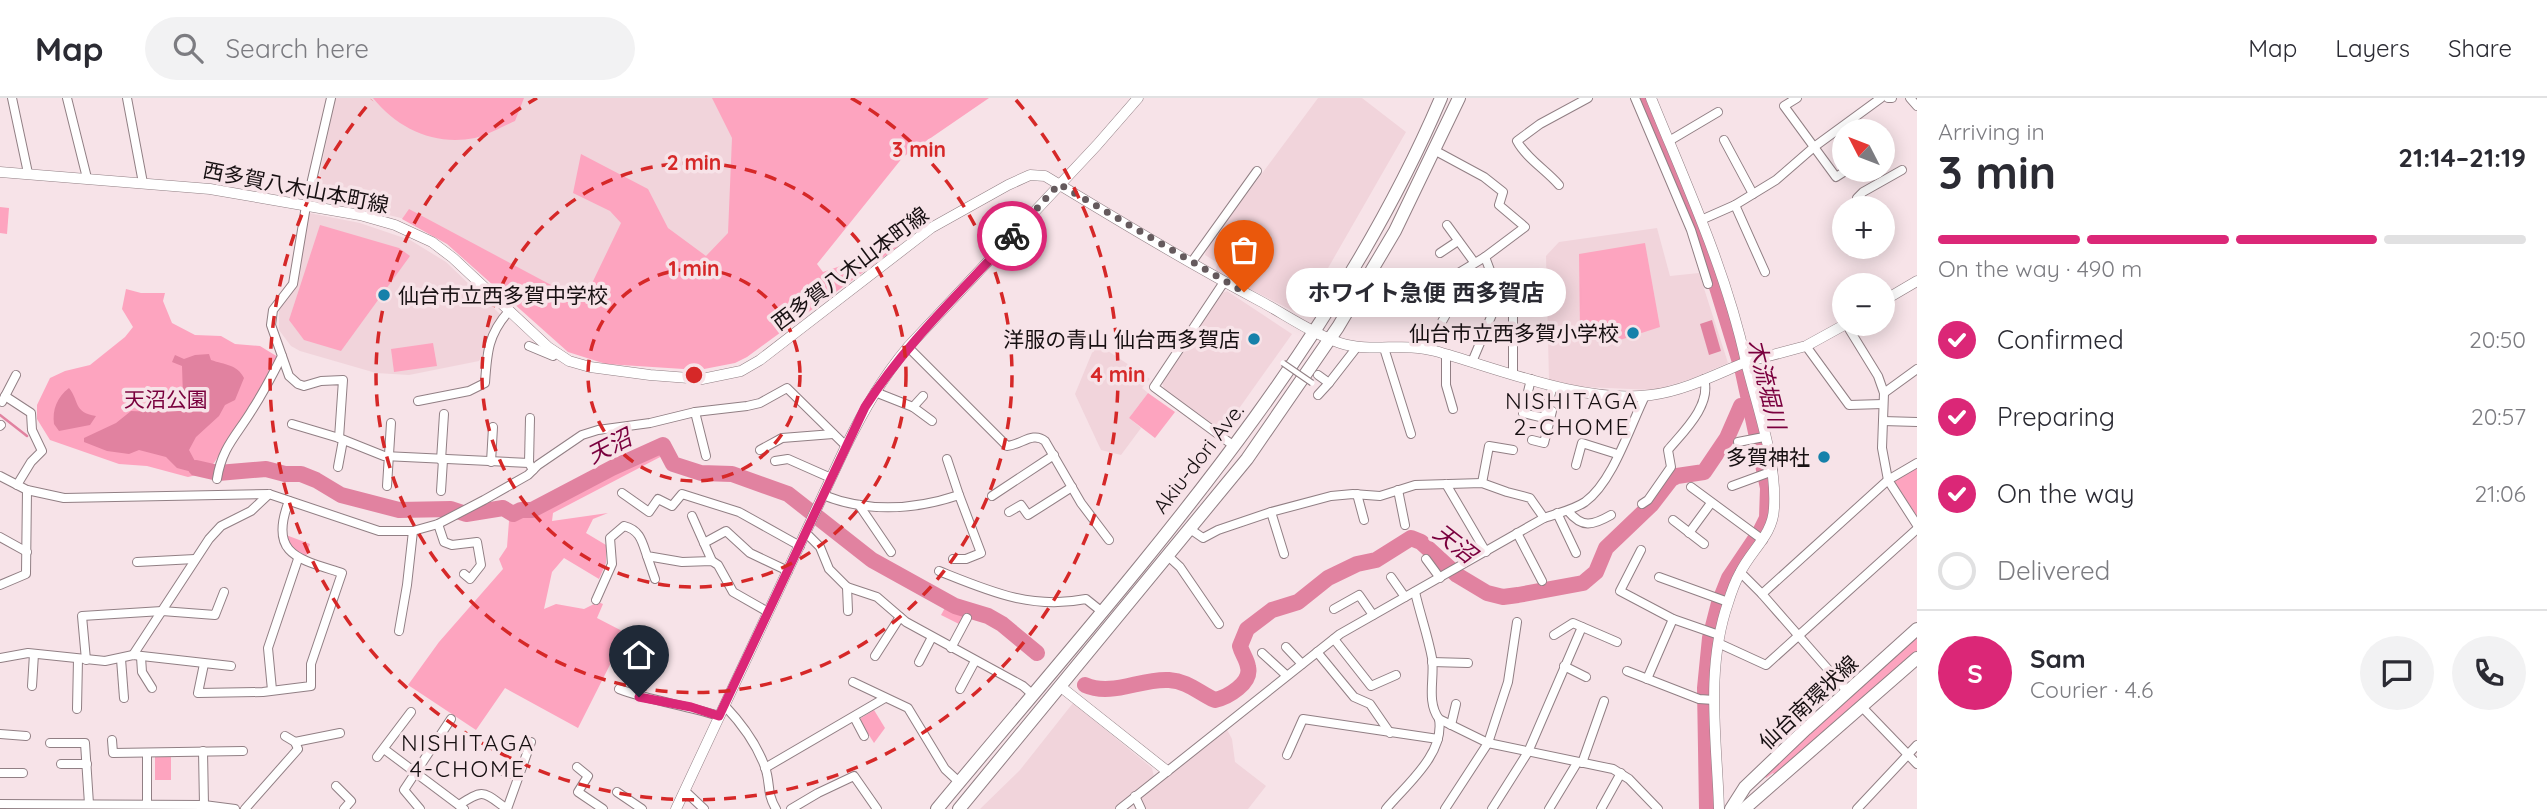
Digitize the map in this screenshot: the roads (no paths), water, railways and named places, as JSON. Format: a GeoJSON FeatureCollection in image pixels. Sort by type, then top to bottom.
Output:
{"type":"FeatureCollection","features":[{"type":"Feature","properties":{"kind":"main road","name":"Akiu-dori Ave."},"geometry":{"type":"LineString","coordinates":[[937,809],[1234,446],[1315,330],[1380,223],[1441,98]]}},
{"type":"Feature","properties":{"kind":"main road","name":"Akiu-dori Ave."},"geometry":{"type":"LineString","coordinates":[[959,809],[1314,375],[1330,339],[1395,231],[1459,98]]}},
{"type":"Feature","properties":{"kind":"main road","name":"仙台南環状線"},"geometry":{"type":"LineString","coordinates":[[1731,809],[1745,787],[1917,629]]}},
{"type":"Feature","properties":{"kind":"main road","name":"仙台南環状線"},"geometry":{"type":"LineString","coordinates":[[1744,809],[1917,658]]}},
{"type":"Feature","properties":{"kind":"street"},"geometry":{"type":"LineString","coordinates":[[12,98],[28,173]]}},
{"type":"Feature","properties":{"kind":"street"},"geometry":{"type":"LineString","coordinates":[[67,98],[87,178]]}},
{"type":"Feature","properties":{"kind":"street"},"geometry":{"type":"LineString","coordinates":[[127,98],[143,183]]}},
{"type":"Feature","properties":{"kind":"street"},"geometry":{"type":"LineString","coordinates":[[331,98],[306,206],[293,284],[273,310],[271,325],[289,376],[298,384],[304,386],[321,381],[343,380],[338,467]]}},
{"type":"Feature","properties":{"kind":"street"},"geometry":{"type":"LineString","coordinates":[[677,809],[846,446],[875,392],[908,347],[1138,98]]}},
{"type":"Feature","properties":{"kind":"street"},"geometry":{"type":"LineString","coordinates":[[1559,185],[1520,148],[1517,141],[1540,124],[1588,98]]}},
{"type":"Feature","properties":{"kind":"street"},"geometry":{"type":"LineString","coordinates":[[1636,98],[1745,362],[1763,437],[1774,511],[1723,600],[1712,700],[1719,809]]}},
{"type":"Feature","properties":{"kind":"street"},"geometry":{"type":"LineString","coordinates":[[1651,98],[1669,141],[1679,179],[1701,220],[1712,283]]}},
{"type":"Feature","properties":{"kind":"street"},"geometry":{"type":"LineString","coordinates":[[1797,98],[1784,107],[1832,172]]}},
{"type":"Feature","properties":{"kind":"street"},"geometry":{"type":"LineString","coordinates":[[1701,220],[1735,205],[1776,180],[1814,147],[1881,98]]}},
{"type":"Feature","properties":{"kind":"street"},"geometry":{"type":"LineString","coordinates":[[1910,98],[1917,106]]}},
{"type":"Feature","properties":{"kind":"street"},"geometry":{"type":"LineString","coordinates":[[1669,141],[1718,112]]}},
{"type":"Feature","properties":{"kind":"street"},"geometry":{"type":"LineString","coordinates":[[1724,140],[1753,194]]}},
{"type":"Feature","properties":{"kind":"street"},"geometry":{"type":"LineString","coordinates":[[1434,150],[1484,177],[1503,192],[1499,205],[1525,226],[1485,257],[1442,283]]}},
{"type":"Feature","properties":{"kind":"street"},"geometry":{"type":"LineString","coordinates":[[1895,174],[1902,170]]}},
{"type":"Feature","properties":{"kind":"street"},"geometry":{"type":"LineString","coordinates":[[1191,262],[1257,171]]}},
{"type":"Feature","properties":{"kind":"street","name":"西多賀八木山本町線"},"geometry":{"type":"LineString","coordinates":[[0,172],[210,189],[360,215],[395,225],[421,236],[453,258],[556,353],[569,361],[590,367],[650,375],[702,379],[741,371],[777,349],[931,228],[982,198],[1030,175],[1045,176],[1224,282],[1330,339],[1357,347],[1431,350],[1555,387],[1581,392],[1645,396],[1704,379],[1745,362],[1806,346],[1832,332]]}},
{"type":"Feature","properties":{"kind":"street"},"geometry":{"type":"LineString","coordinates":[[1859,196],[1881,182]]}},
{"type":"Feature","properties":{"kind":"street"},"geometry":{"type":"LineString","coordinates":[[1735,205],[1765,272]]}},
{"type":"Feature","properties":{"kind":"street"},"geometry":{"type":"LineString","coordinates":[[1447,225],[1474,262]]}},
{"type":"Feature","properties":{"kind":"street"},"geometry":{"type":"LineString","coordinates":[[1440,253],[1458,241]]}},
{"type":"Feature","properties":{"kind":"street"},"geometry":{"type":"LineString","coordinates":[[1472,362],[1496,305],[1493,281],[1485,257]]}},
{"type":"Feature","properties":{"kind":"street"},"geometry":{"type":"LineString","coordinates":[[1895,294],[1917,281]]}},
{"type":"Feature","properties":{"kind":"street"},"geometry":{"type":"LineString","coordinates":[[1224,282],[1154,387],[1234,446]]}},
{"type":"Feature","properties":{"kind":"street"},"geometry":{"type":"LineString","coordinates":[[1431,350],[1437,331],[1451,305],[1456,304],[1457,296]]}},
{"type":"Feature","properties":{"kind":"street"},"geometry":{"type":"LineString","coordinates":[[1513,296],[1513,374]]}},
{"type":"Feature","properties":{"kind":"street"},"geometry":{"type":"LineString","coordinates":[[418,401],[469,391],[485,383],[488,345],[509,311]]}},
{"type":"Feature","properties":{"kind":"street"},"geometry":{"type":"LineString","coordinates":[[1640,550],[1620,591],[1673,619],[1718,637],[1766,665],[1917,527],[1888,480],[1882,448],[1884,393],[1878,376],[1853,336]]}},
{"type":"Feature","properties":{"kind":"street"},"geometry":{"type":"LineString","coordinates":[[529,346],[553,356],[556,353]]}},
{"type":"Feature","properties":{"kind":"street"},"geometry":{"type":"LineString","coordinates":[[1806,346],[1849,405],[1883,404]]}},
{"type":"Feature","properties":{"kind":"street"},"geometry":{"type":"LineString","coordinates":[[908,347],[1007,446],[1018,445],[1034,436],[1045,440],[1072,487],[1108,540]]}},
{"type":"Feature","properties":{"kind":"street"},"geometry":{"type":"LineString","coordinates":[[1318,395],[1357,347]]}},
{"type":"Feature","properties":{"kind":"street"},"geometry":{"type":"LineString","coordinates":[[1384,348],[1411,434]]}},
{"type":"Feature","properties":{"kind":"street"},"geometry":{"type":"LineString","coordinates":[[1446,354],[1446,385],[1453,409]]}},
{"type":"Feature","properties":{"kind":"street"},"geometry":{"type":"LineString","coordinates":[[217,478],[227,446],[252,411],[282,356]]}},
{"type":"Feature","properties":{"kind":"street"},"geometry":{"type":"LineString","coordinates":[[1283,363],[1329,383]]}},
{"type":"Feature","properties":{"kind":"street"},"geometry":{"type":"LineString","coordinates":[[1884,393],[1917,369]]}},
{"type":"Feature","properties":{"kind":"street"},"geometry":{"type":"LineString","coordinates":[[16,375],[4,399],[32,413],[32,430],[42,451],[30,462],[17,485]]}},
{"type":"Feature","properties":{"kind":"street"},"geometry":{"type":"LineString","coordinates":[[1531,379],[1523,413],[1544,418],[1555,387]]}},
{"type":"Feature","properties":{"kind":"street"},"geometry":{"type":"LineString","coordinates":[[1642,504],[1648,500],[1671,467],[1668,450],[1697,413],[1707,388],[1704,379]]}},
{"type":"Feature","properties":{"kind":"street"},"geometry":{"type":"LineString","coordinates":[[1532,440],[1544,443],[1555,387]]}},
{"type":"Feature","properties":{"kind":"street"},"geometry":{"type":"LineString","coordinates":[[0,476],[27,490],[64,498],[269,494],[379,531],[413,531],[438,524],[469,508],[582,435],[695,412],[747,406],[760,403],[787,388],[846,446]]}},
{"type":"Feature","properties":{"kind":"street"},"geometry":{"type":"LineString","coordinates":[[875,392],[913,408],[932,421]]}},
{"type":"Feature","properties":{"kind":"street"},"geometry":{"type":"LineString","coordinates":[[913,408],[923,396]]}},
{"type":"Feature","properties":{"kind":"street"},"geometry":{"type":"LineString","coordinates":[[1120,809],[1334,639],[1517,533],[1544,518],[1568,511],[1595,493],[1645,396]]}},
{"type":"Feature","properties":{"kind":"street"},"geometry":{"type":"LineString","coordinates":[[695,412],[706,456]]}},
{"type":"Feature","properties":{"kind":"street"},"geometry":{"type":"LineString","coordinates":[[441,491],[444,414]]}},
{"type":"Feature","properties":{"kind":"street"},"geometry":{"type":"LineString","coordinates":[[530,418],[531,467]]}},
{"type":"Feature","properties":{"kind":"street"},"geometry":{"type":"LineString","coordinates":[[1883,421],[1917,422]]}},
{"type":"Feature","properties":{"kind":"street"},"geometry":{"type":"LineString","coordinates":[[292,424],[389,457],[491,462],[531,467]]}},
{"type":"Feature","properties":{"kind":"street"},"geometry":{"type":"LineString","coordinates":[[387,486],[391,424]]}},
{"type":"Feature","properties":{"kind":"street"},"geometry":{"type":"LineString","coordinates":[[491,462],[493,427]]}},
{"type":"Feature","properties":{"kind":"street"},"geometry":{"type":"LineString","coordinates":[[760,450],[782,438],[833,434]]}},
{"type":"Feature","properties":{"kind":"street"},"geometry":{"type":"LineString","coordinates":[[1738,442],[1763,437]]}},
{"type":"Feature","properties":{"kind":"street"},"geometry":{"type":"LineString","coordinates":[[1576,465],[1582,443],[1617,454]]}},
{"type":"Feature","properties":{"kind":"street"},"geometry":{"type":"LineString","coordinates":[[1482,483],[1489,446],[1513,450]]}},
{"type":"Feature","properties":{"kind":"street"},"geometry":{"type":"LineString","coordinates":[[992,496],[1054,455]]}},
{"type":"Feature","properties":{"kind":"street"},"geometry":{"type":"LineString","coordinates":[[775,461],[788,459],[831,478]]}},
{"type":"Feature","properties":{"kind":"street"},"geometry":{"type":"LineString","coordinates":[[947,459],[981,553],[966,559],[953,559]]}},
{"type":"Feature","properties":{"kind":"street"},"geometry":{"type":"LineString","coordinates":[[1762,594],[1888,480],[1917,463]]}},
{"type":"Feature","properties":{"kind":"street"},"geometry":{"type":"LineString","coordinates":[[1732,486],[1767,473]]}},
{"type":"Feature","properties":{"kind":"street"},"geometry":{"type":"LineString","coordinates":[[1190,529],[1203,538],[1217,530],[1311,499],[1357,494],[1380,495],[1415,485],[1446,484],[1482,483],[1530,498],[1544,518]]}},
{"type":"Feature","properties":{"kind":"street"},"geometry":{"type":"LineString","coordinates":[[1446,484],[1486,552]]}},
{"type":"Feature","properties":{"kind":"street"},"geometry":{"type":"LineString","coordinates":[[1009,512],[1021,505],[1028,516],[1072,487]]}},
{"type":"Feature","properties":{"kind":"street"},"geometry":{"type":"LineString","coordinates":[[1690,487],[1759,537]]}},
{"type":"Feature","properties":{"kind":"street"},"geometry":{"type":"LineString","coordinates":[[0,585],[26,574],[27,490]]}},
{"type":"Feature","properties":{"kind":"street"},"geometry":{"type":"LineString","coordinates":[[1398,490],[1405,525]]}},
{"type":"Feature","properties":{"kind":"street"},"geometry":{"type":"LineString","coordinates":[[622,493],[649,512],[658,499],[672,506],[682,494],[738,512],[800,545]]}},
{"type":"Feature","properties":{"kind":"street"},"geometry":{"type":"LineString","coordinates":[[152,688],[142,672],[137,656],[162,611],[195,559],[221,526],[251,511],[269,494]]}},
{"type":"Feature","properties":{"kind":"street"},"geometry":{"type":"LineString","coordinates":[[1357,494],[1364,520]]}},
{"type":"Feature","properties":{"kind":"street"},"geometry":{"type":"LineString","coordinates":[[823,495],[846,504],[906,508],[959,495]]}},
{"type":"Feature","properties":{"kind":"street"},"geometry":{"type":"LineString","coordinates":[[204,664],[198,693],[263,692],[311,686],[311,664],[342,573],[298,559],[289,551],[282,540],[283,517],[289,501]]}},
{"type":"Feature","properties":{"kind":"street"},"geometry":{"type":"LineString","coordinates":[[1689,533],[1712,503]]}},
{"type":"Feature","properties":{"kind":"street"},"geometry":{"type":"LineString","coordinates":[[859,505],[891,552]]}},
{"type":"Feature","properties":{"kind":"street"},"geometry":{"type":"LineString","coordinates":[[1568,511],[1577,522],[1588,524],[1611,515]]}},
{"type":"Feature","properties":{"kind":"street"},"geometry":{"type":"LineString","coordinates":[[1271,512],[1283,554]]}},
{"type":"Feature","properties":{"kind":"street"},"geometry":{"type":"LineString","coordinates":[[1557,513],[1576,553]]}},
{"type":"Feature","properties":{"kind":"street"},"geometry":{"type":"LineString","coordinates":[[691,516],[712,561]]}},
{"type":"Feature","properties":{"kind":"street"},"geometry":{"type":"LineString","coordinates":[[1673,520],[1704,544]]}},
{"type":"Feature","properties":{"kind":"street"},"geometry":{"type":"LineString","coordinates":[[438,524],[444,542],[452,545],[477,542],[481,565],[470,579],[464,575]]}},
{"type":"Feature","properties":{"kind":"street"},"geometry":{"type":"LineString","coordinates":[[596,600],[612,564],[609,542],[618,528],[632,528],[638,534],[655,579]]}},
{"type":"Feature","properties":{"kind":"street"},"geometry":{"type":"LineString","coordinates":[[399,631],[413,531]]}},
{"type":"Feature","properties":{"kind":"street"},"geometry":{"type":"LineString","coordinates":[[704,543],[726,531],[750,553],[788,571]]}},
{"type":"Feature","properties":{"kind":"street"},"geometry":{"type":"LineString","coordinates":[[806,533],[820,547],[829,569],[847,587],[877,597],[900,617],[1032,694]]}},
{"type":"Feature","properties":{"kind":"street"},"geometry":{"type":"LineString","coordinates":[[1517,533],[1542,581]]}},
{"type":"Feature","properties":{"kind":"street"},"geometry":{"type":"LineString","coordinates":[[0,537],[27,552]]}},
{"type":"Feature","properties":{"kind":"street"},"geometry":{"type":"LineString","coordinates":[[647,556],[682,562],[712,561],[719,565],[733,592],[768,612]]}},
{"type":"Feature","properties":{"kind":"street"},"geometry":{"type":"LineString","coordinates":[[1168,556],[1180,568],[1219,624]]}},
{"type":"Feature","properties":{"kind":"street"},"geometry":{"type":"LineString","coordinates":[[137,562],[195,559]]}},
{"type":"Feature","properties":{"kind":"street"},"geometry":{"type":"LineString","coordinates":[[272,690],[268,648],[298,559]]}},
{"type":"Feature","properties":{"kind":"street"},"geometry":{"type":"LineString","coordinates":[[1426,559],[1445,576]]}},
{"type":"Feature","properties":{"kind":"street"},"geometry":{"type":"LineString","coordinates":[[939,571],[989,592],[1016,599],[1062,604],[1086,599],[1101,611]]}},
{"type":"Feature","properties":{"kind":"street"},"geometry":{"type":"LineString","coordinates":[[1740,572],[1847,691]]}},
{"type":"Feature","properties":{"kind":"street"},"geometry":{"type":"LineString","coordinates":[[1391,577],[1405,597]]}},
{"type":"Feature","properties":{"kind":"street"},"geometry":{"type":"LineString","coordinates":[[1660,577],[1723,600]]}},
{"type":"Feature","properties":{"kind":"street"},"geometry":{"type":"LineString","coordinates":[[847,587],[848,611]]}},
{"type":"Feature","properties":{"kind":"street"},"geometry":{"type":"LineString","coordinates":[[77,709],[82,659],[82,616],[162,611],[215,615],[224,592]]}},
{"type":"Feature","properties":{"kind":"street"},"geometry":{"type":"LineString","coordinates":[[1415,592],[1432,662],[1432,702],[1438,719],[1488,743],[1613,769],[1621,773],[1658,809]]}},
{"type":"Feature","properties":{"kind":"street"},"geometry":{"type":"LineString","coordinates":[[1334,609],[1359,595],[1373,615]]}},
{"type":"Feature","properties":{"kind":"street"},"geometry":{"type":"LineString","coordinates":[[875,656],[900,617]]}},
{"type":"Feature","properties":{"kind":"street"},"geometry":{"type":"LineString","coordinates":[[951,648],[967,618]]}},
{"type":"Feature","properties":{"kind":"street"},"geometry":{"type":"LineString","coordinates":[[1647,679],[1673,619]]}},
{"type":"Feature","properties":{"kind":"street"},"geometry":{"type":"LineString","coordinates":[[1445,809],[1488,743],[1508,682],[1517,622]]}},
{"type":"Feature","properties":{"kind":"street"},"geometry":{"type":"LineString","coordinates":[[1554,635],[1573,623],[1617,642]]}},
{"type":"Feature","properties":{"kind":"street"},"geometry":{"type":"LineString","coordinates":[[1492,809],[1528,752],[1582,627]]}},
{"type":"Feature","properties":{"kind":"street"},"geometry":{"type":"LineString","coordinates":[[919,662],[932,637]]}},
{"type":"Feature","properties":{"kind":"street"},"geometry":{"type":"LineString","coordinates":[[1334,639],[1371,686],[1395,675]]}},
{"type":"Feature","properties":{"kind":"street"},"geometry":{"type":"LineString","coordinates":[[1286,647],[1302,664]]}},
{"type":"Feature","properties":{"kind":"street"},"geometry":{"type":"LineString","coordinates":[[1317,652],[1354,697],[1370,704],[1390,733]]}},
{"type":"Feature","properties":{"kind":"street"},"geometry":{"type":"LineString","coordinates":[[0,658],[28,653],[105,661],[137,656],[231,666]]}},
{"type":"Feature","properties":{"kind":"street"},"geometry":{"type":"LineString","coordinates":[[1262,653],[1286,675]]}},
{"type":"Feature","properties":{"kind":"street"},"geometry":{"type":"LineString","coordinates":[[32,686],[34,654]]}},
{"type":"Feature","properties":{"kind":"street"},"geometry":{"type":"LineString","coordinates":[[121,659],[124,698]]}},
{"type":"Feature","properties":{"kind":"street"},"geometry":{"type":"LineString","coordinates":[[960,689],[975,661]]}},
{"type":"Feature","properties":{"kind":"street"},"geometry":{"type":"LineString","coordinates":[[1432,662],[1468,663]]}},
{"type":"Feature","properties":{"kind":"street"},"geometry":{"type":"LineString","coordinates":[[1564,666],[1586,677]]}},
{"type":"Feature","properties":{"kind":"street"},"geometry":{"type":"LineString","coordinates":[[1627,671],[1699,698],[1712,700]]}},
{"type":"Feature","properties":{"kind":"street"},"geometry":{"type":"LineString","coordinates":[[853,682],[908,708],[938,760],[959,782]]}},
{"type":"Feature","properties":{"kind":"street"},"geometry":{"type":"LineString","coordinates":[[1061,687],[1167,771]]}},
{"type":"Feature","properties":{"kind":"street"},"geometry":{"type":"LineString","coordinates":[[619,690],[719,716]]}},
{"type":"Feature","properties":{"kind":"street"},"geometry":{"type":"LineString","coordinates":[[765,768],[885,698]]}},
{"type":"Feature","properties":{"kind":"street"},"geometry":{"type":"LineString","coordinates":[[1549,809],[1580,763],[1604,701]]}},
{"type":"Feature","properties":{"kind":"street"},"geometry":{"type":"LineString","coordinates":[[1451,725],[1456,704]]}},
{"type":"Feature","properties":{"kind":"street"},"geometry":{"type":"LineString","coordinates":[[725,706],[751,739],[765,768],[769,796],[776,809]]}},
{"type":"Feature","properties":{"kind":"street"},"geometry":{"type":"LineString","coordinates":[[1862,707],[1917,764]]}},
{"type":"Feature","properties":{"kind":"street"},"geometry":{"type":"LineString","coordinates":[[377,757],[411,712]]}},
{"type":"Feature","properties":{"kind":"street"},"geometry":{"type":"LineString","coordinates":[[854,717],[864,736]]}},
{"type":"Feature","properties":{"kind":"street"},"geometry":{"type":"LineString","coordinates":[[420,809],[404,790],[452,719]]}},
{"type":"Feature","properties":{"kind":"street"},"geometry":{"type":"LineString","coordinates":[[1287,755],[1303,719],[1438,739]]}},
{"type":"Feature","properties":{"kind":"street"},"geometry":{"type":"LineString","coordinates":[[1386,809],[1425,764],[1438,739],[1438,719]]}},
{"type":"Feature","properties":{"kind":"street"},"geometry":{"type":"LineString","coordinates":[[295,742],[340,733]]}},
{"type":"Feature","properties":{"kind":"street"},"geometry":{"type":"LineString","coordinates":[[0,734],[26,736]]}},
{"type":"Feature","properties":{"kind":"street"},"geometry":{"type":"LineString","coordinates":[[245,809],[298,749],[295,742],[285,736]]}},
{"type":"Feature","properties":{"kind":"street"},"geometry":{"type":"LineString","coordinates":[[112,740],[113,753],[243,751]]}},
{"type":"Feature","properties":{"kind":"street"},"geometry":{"type":"LineString","coordinates":[[384,749],[462,807],[478,792],[484,793],[507,809],[531,742]]}},
{"type":"Feature","properties":{"kind":"street"},"geometry":{"type":"LineString","coordinates":[[50,743],[85,743],[89,804]]}},
{"type":"Feature","properties":{"kind":"street"},"geometry":{"type":"LineString","coordinates":[[1857,809],[1917,745]]}},
{"type":"Feature","properties":{"kind":"street"},"geometry":{"type":"LineString","coordinates":[[203,751],[204,805]]}},
{"type":"Feature","properties":{"kind":"street"},"geometry":{"type":"LineString","coordinates":[[147,753],[147,804]]}},
{"type":"Feature","properties":{"kind":"street"},"geometry":{"type":"LineString","coordinates":[[61,764],[87,764]]}},
{"type":"Feature","properties":{"kind":"street"},"geometry":{"type":"LineString","coordinates":[[577,767],[587,776],[578,792],[603,809]]}},
{"type":"Feature","properties":{"kind":"street"},"geometry":{"type":"LineString","coordinates":[[496,769],[520,776]]}},
{"type":"Feature","properties":{"kind":"street"},"geometry":{"type":"LineString","coordinates":[[0,773],[23,773]]}},
{"type":"Feature","properties":{"kind":"street"},"geometry":{"type":"LineString","coordinates":[[1601,809],[1621,773]]}},
{"type":"Feature","properties":{"kind":"street"},"geometry":{"type":"LineString","coordinates":[[791,809],[854,776],[877,809]]}},
{"type":"Feature","properties":{"kind":"street"},"geometry":{"type":"LineString","coordinates":[[336,786],[351,801],[344,809]]}},
{"type":"Feature","properties":{"kind":"street"},"geometry":{"type":"LineString","coordinates":[[617,792],[628,805],[642,809]]}},
{"type":"Feature","properties":{"kind":"street"},"geometry":{"type":"LineString","coordinates":[[686,792],[704,809]]}},
{"type":"Feature","properties":{"kind":"street"},"geometry":{"type":"LineString","coordinates":[[1135,796],[1141,809]]}},
{"type":"Feature","properties":{"kind":"street"},"geometry":{"type":"LineString","coordinates":[[4,806],[147,804],[204,805],[235,809]]}},
{"type":"Feature","properties":{"kind":"waterway","name":"木流堀川"},"geometry":{"type":"LineString","coordinates":[[1642,98],[1691,213],[1712,271],[1743,372],[1768,488],[1767,518],[1729,578],[1710,638],[1705,688],[1707,809]]}},
{"type":"Feature","properties":{"kind":"waterway","name":"天沼"},"geometry":{"type":"LineString","coordinates":[[1085,685],[1106,689],[1169,680],[1188,685],[1215,700],[1226,696],[1243,684],[1248,673],[1240,646],[1247,629],[1272,610],[1298,602],[1328,578],[1357,564],[1376,560],[1411,538],[1421,542],[1457,575],[1487,593],[1503,597],[1583,583],[1596,572],[1606,548],[1651,505],[1671,479],[1704,472],[1727,438],[1741,406],[1751,407]]}},
{"type":"Feature","properties":{"kind":"waterway"},"geometry":{"type":"LineString","coordinates":[[0,415],[27,436]]}},
{"type":"Feature","properties":{"kind":"waterway","name":"天沼"},"geometry":{"type":"LineString","coordinates":[[196,468],[218,473],[266,469],[285,474],[301,474],[341,495],[399,510],[451,509],[466,514],[503,508],[513,514],[521,510],[532,510],[663,445],[673,464],[701,473],[732,474],[788,494],[872,560],[955,606],[988,616],[1037,653]]}},
{"type":"Feature","properties":{"kind":"place","name":"ホワイト急便 西多賀店"},"geometry":{"type":"Point","coordinates":[1244,292]}},
{"type":"Feature","properties":{"kind":"place","name":"仙台市立西多賀中学校"},"geometry":{"type":"Point","coordinates":[384,295]}},
{"type":"Feature","properties":{"kind":"place","name":"仙台市立西多賀小学校"},"geometry":{"type":"Point","coordinates":[1633,333]}},
{"type":"Feature","properties":{"kind":"place","name":"洋服の青山 仙台西多賀店"},"geometry":{"type":"Point","coordinates":[1254,339]}},
{"type":"Feature","properties":{"kind":"place","name":"多賀神社"},"geometry":{"type":"Point","coordinates":[1824,457]}},
{"type":"Feature","properties":{"kind":"district","name":"NISHITAGA 2-CHOME"},"geometry":{"type":"Point","coordinates":[1572,413]}},
{"type":"Feature","properties":{"kind":"district","name":"NISHITAGA 4-CHOME"},"geometry":{"type":"Point","coordinates":[468,755]}},
{"type":"Feature","properties":{"kind":"park label","name":"天沼公園"},"geometry":{"type":"Point","coordinates":[166,399]}}]}
